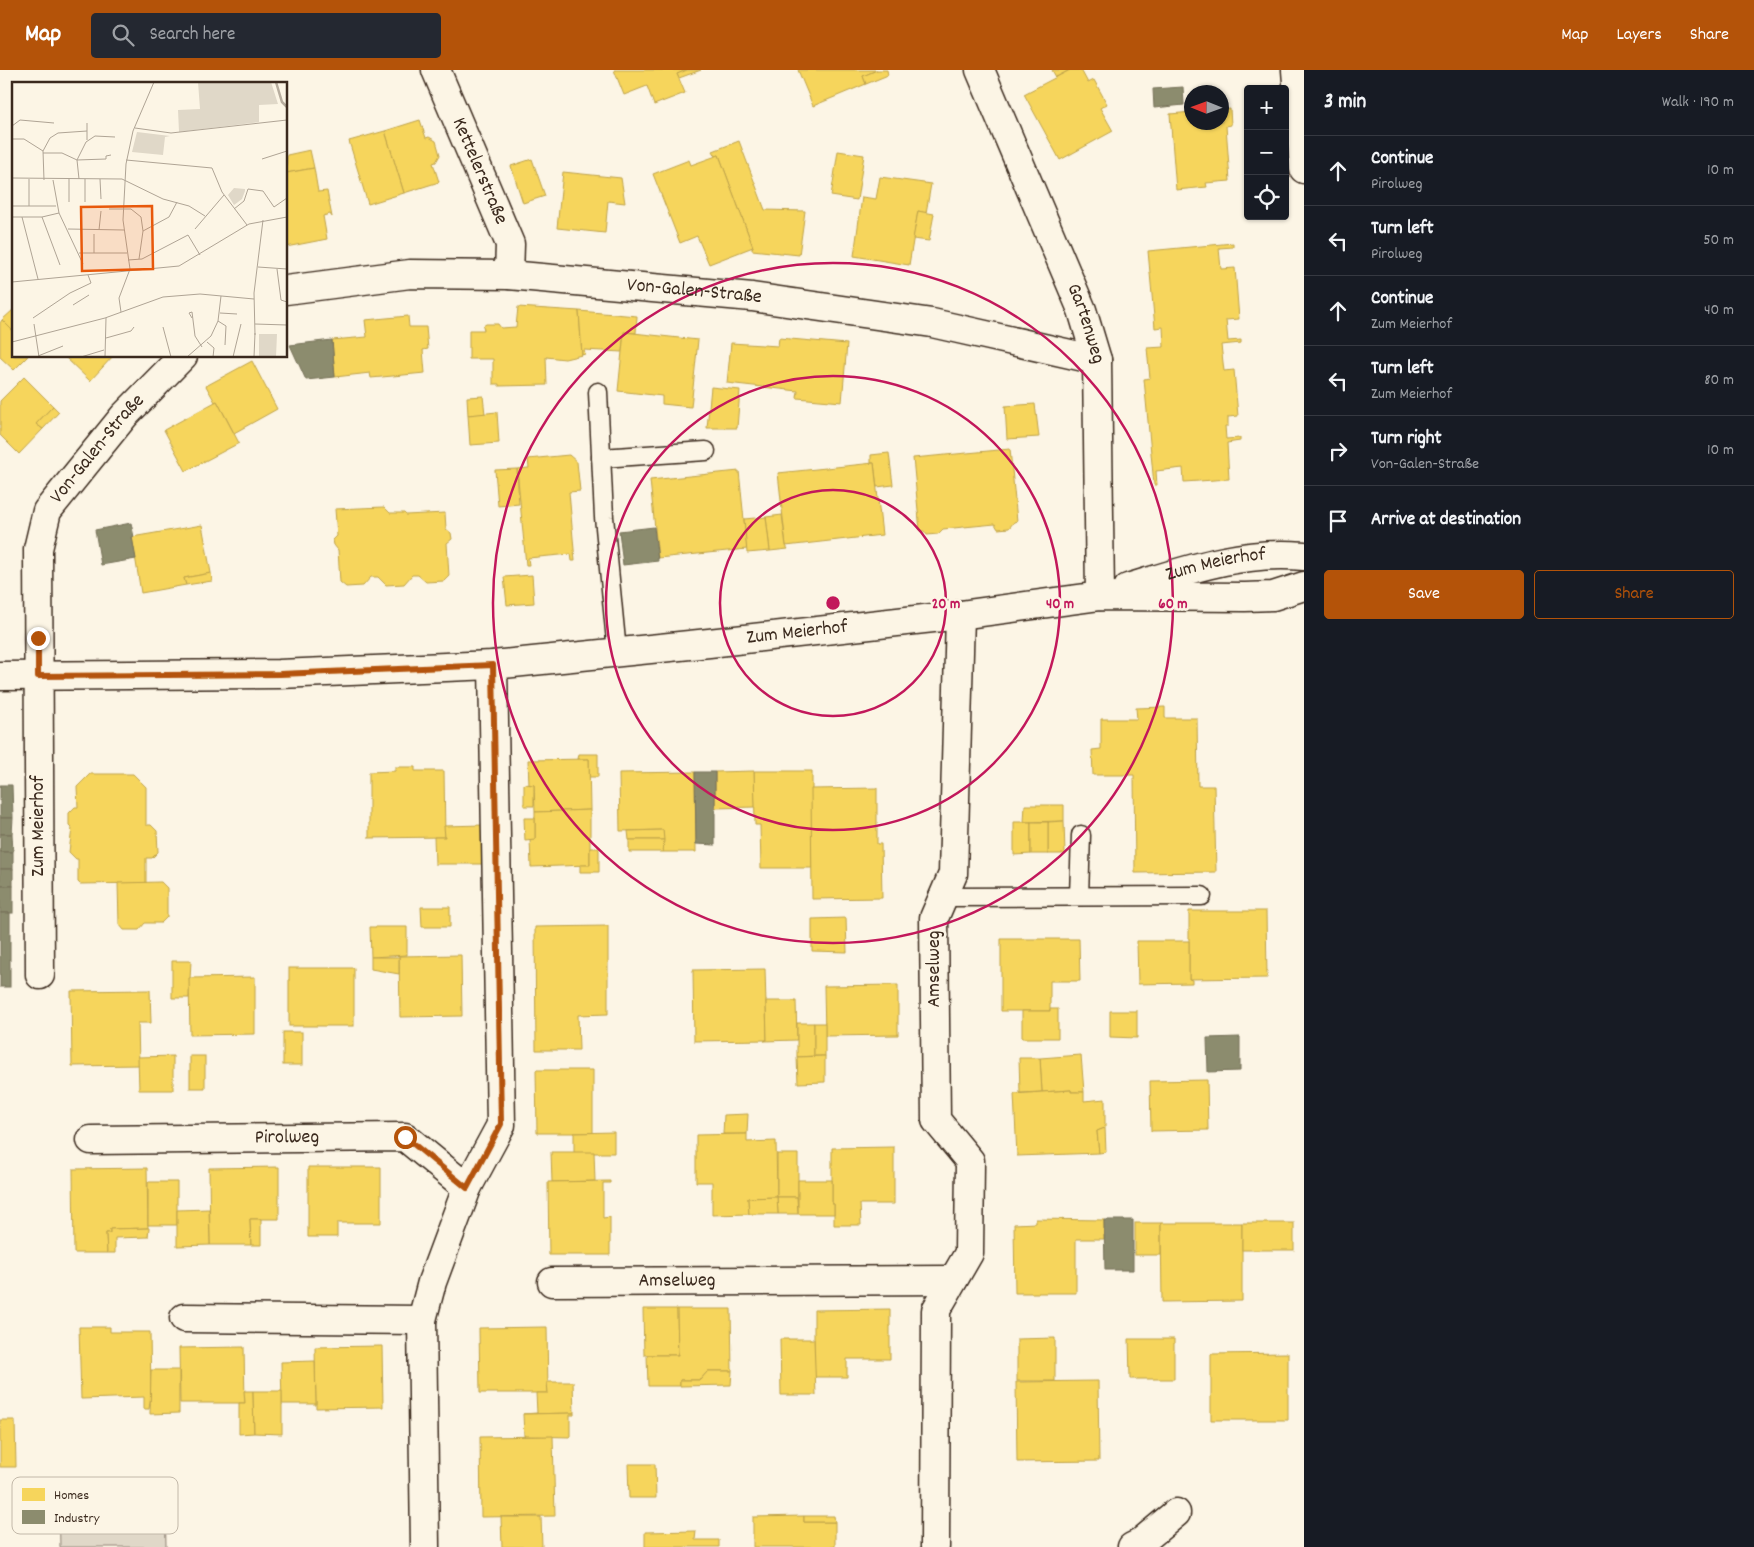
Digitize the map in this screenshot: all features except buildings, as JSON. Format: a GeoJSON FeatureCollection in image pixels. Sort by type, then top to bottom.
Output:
{"type":"FeatureCollection","features":[{"type":"Feature","properties":{"kind":"street","name":"Kettelerstraße"},"geometry":{"type":"LineString","coordinates":[[436,70],[510,244],[509,275]]}},
{"type":"Feature","properties":{"kind":"street","name":"Gartenweg"},"geometry":{"type":"LineString","coordinates":[[980,70],[1082,310],[1097,360],[1100,596]]}},
{"type":"Feature","properties":{"kind":"street"},"geometry":{"type":"LineString","coordinates":[[1296,70],[1304,169]]}},
{"type":"Feature","properties":{"kind":"street","name":"Von-Galen-Straße"},"geometry":{"type":"LineString","coordinates":[[288,290],[410,274],[509,275],[790,302],[932,323],[1097,360]]}},
{"type":"Feature","properties":{"kind":"street","name":"Von-Galen-Straße"},"geometry":{"type":"LineString","coordinates":[[38,676],[38,549],[47,511],[124,416],[181,358]]}},
{"type":"Feature","properties":{"kind":"street","name":"Zum Meierhof"},"geometry":{"type":"LineString","coordinates":[[1100,596],[1204,565],[1249,556],[1283,554],[1304,556]]}},
{"type":"Feature","properties":{"kind":"street","name":"Zum Meierhof"},"geometry":{"type":"LineString","coordinates":[[0,676],[280,674],[493,665],[960,615],[1100,596],[1273,596],[1304,586]]}},
{"type":"Feature","properties":{"kind":"street","name":"Amselweg"},"geometry":{"type":"LineString","coordinates":[[935,1547],[936,1310],[969,1253],[970,1161],[936,1120],[934,918],[953,874],[960,615]]}},
{"type":"Feature","properties":{"kind":"street"},"geometry":{"type":"LineString","coordinates":[[425,1547],[422,1320],[432,1282],[467,1188],[501,1124],[493,665]]}},
{"type":"Feature","properties":{"kind":"street","name":"Zum Meierhof"},"geometry":{"type":"LineString","coordinates":[[38,676],[40,975]]}},
{"type":"Feature","properties":{"kind":"street","name":"Pirolweg"},"geometry":{"type":"LineString","coordinates":[[91,1140],[405,1137],[467,1188]]}},
{"type":"Feature","properties":{"kind":"street","name":"Amselweg"},"geometry":{"type":"LineString","coordinates":[[552,1282],[952,1280]]}},
{"type":"Feature","properties":{"kind":"street"},"geometry":{"type":"LineString","coordinates":[[184,1318],[422,1320]]}},
{"type":"Feature","properties":{"kind":"street"},"geometry":{"type":"LineString","coordinates":[[1132,1547],[1140,1544],[1176,1513]]}},
{"type":"Feature","properties":{"kind":"lane"},"geometry":{"type":"LineString","coordinates":[[598,392],[604,517],[617,652]]}},
{"type":"Feature","properties":{"kind":"lane"},"geometry":{"type":"LineString","coordinates":[[601,458],[706,452]]}},
{"type":"Feature","properties":{"kind":"lane"},"geometry":{"type":"LineString","coordinates":[[1079,896],[1081,835]]}},
{"type":"Feature","properties":{"kind":"lane"},"geometry":{"type":"LineString","coordinates":[[943,897],[1202,896]]}},
{"type":"Feature","properties":{"kind":"shaded area"},"geometry":{"type":"Polygon","coordinates":[[[60,1534],[166,1534],[166,1547],[60,1547],[60,1534]]]}},
{"type":"Feature","properties":{"kind":"route"},"geometry":{"type":"LineString","coordinates":[[38,638],[38,676],[280,674],[493,665],[501,1124],[467,1188],[405,1137]]}}]}
